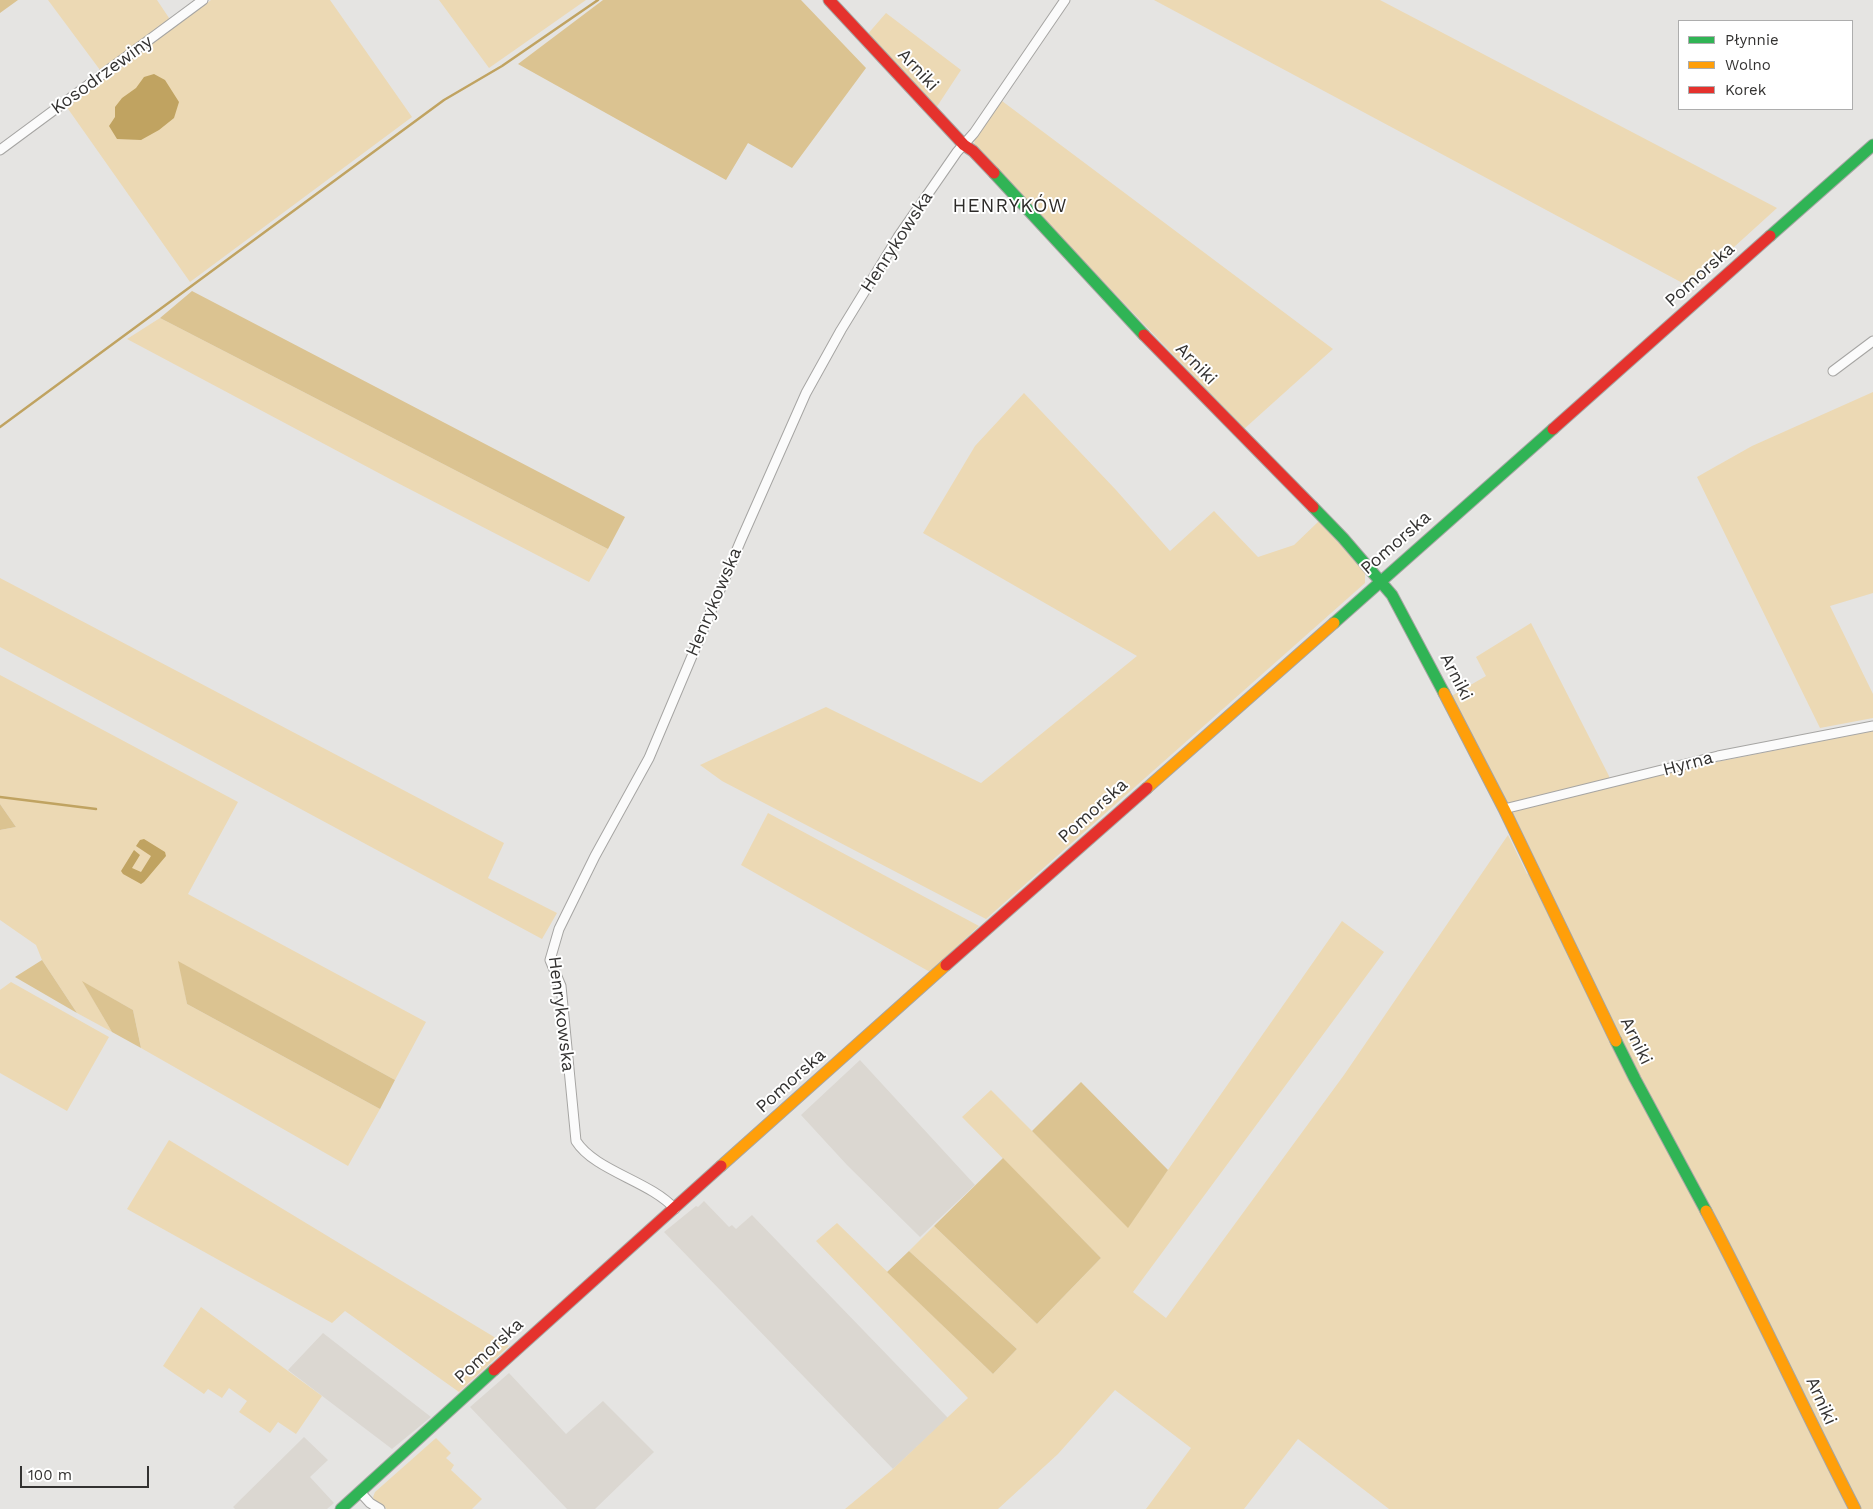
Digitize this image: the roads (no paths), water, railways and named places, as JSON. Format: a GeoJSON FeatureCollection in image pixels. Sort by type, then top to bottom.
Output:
{"type":"FeatureCollection","features":[{"type":"Feature","properties":{"kind":"street","name":"Kosodrzewiny"},"geometry":{"type":"LineString","coordinates":[[0,150],[203,0]]}},
{"type":"Feature","properties":{"kind":"street","name":"Arniki"},"geometry":{"type":"LineString","coordinates":[[829,0],[964,145],[973,151],[1025,206],[1110,300],[1343,538],[1392,595],[1504,809],[1636,1079],[1738,1272],[1855,1509]]}},
{"type":"Feature","properties":{"kind":"street","name":"Henrykowska"},"geometry":{"type":"LineString","coordinates":[[675,1208],[662,1197],[593,1158],[581,1149],[576,1141],[561,986],[552,966],[551,954],[559,929],[591,864],[649,758],[741,540],[806,393],[841,330],[898,237],[1065,0]]}},
{"type":"Feature","properties":{"kind":"street","name":"Pomorska"},"geometry":{"type":"LineString","coordinates":[[340,1509],[523,1343],[1873,145]]}},
{"type":"Feature","properties":{"kind":"street"},"geometry":{"type":"LineString","coordinates":[[1833,371],[1873,341]]}},
{"type":"Feature","properties":{"kind":"street","name":"Hyrna"},"geometry":{"type":"LineString","coordinates":[[1504,809],[1718,756],[1873,726]]}},
{"type":"Feature","properties":{"kind":"street"},"geometry":{"type":"LineString","coordinates":[[360,1492],[367,1506],[380,1509]]}},
{"type":"Feature","properties":{"kind":"waterway"},"geometry":{"type":"LineString","coordinates":[[0,427],[444,100],[502,66],[598,0]]}},
{"type":"Feature","properties":{"kind":"waterway"},"geometry":{"type":"LineString","coordinates":[[0,797],[96,809]]}},
{"type":"Feature","properties":{"kind":"district","name":"HENRYKÓW"},"geometry":{"type":"Point","coordinates":[1010,206]}}]}
